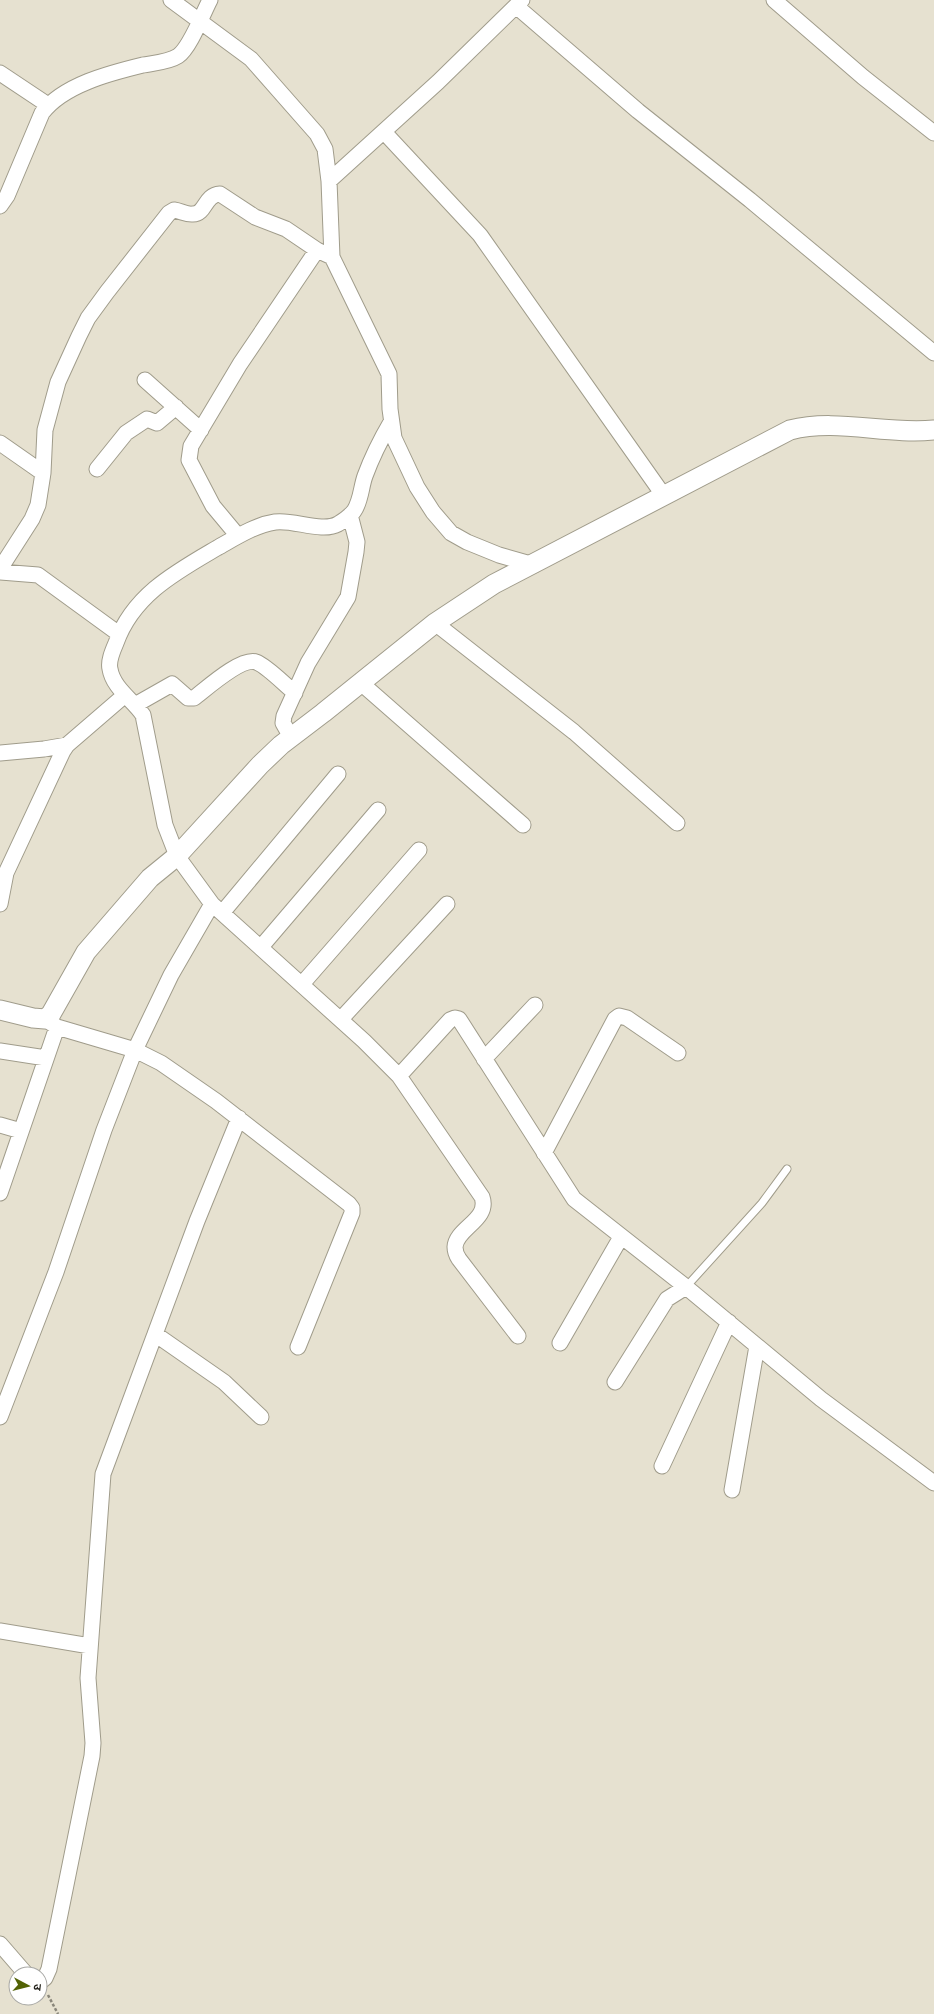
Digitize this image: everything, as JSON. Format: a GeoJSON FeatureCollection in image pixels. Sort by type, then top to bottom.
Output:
{"type":"FeatureCollection","features":[{"type":"Feature","properties":{"kind":"street"},"geometry":{"type":"LineString","coordinates":[[171,0],[261,68],[318,134],[324,149],[329,181],[332,257],[388,374],[391,422],[394,438],[417,487],[432,512],[451,533],[467,542],[499,555],[534,565]]}},
{"type":"Feature","properties":{"kind":"street"},"geometry":{"type":"LineString","coordinates":[[0,206],[7,196],[42,112],[48,105],[72,88],[125,70],[179,55],[200,21],[210,0]]}},
{"type":"Feature","properties":{"kind":"street"},"geometry":{"type":"LineString","coordinates":[[774,0],[863,77],[934,134]]}},
{"type":"Feature","properties":{"kind":"street"},"geometry":{"type":"LineString","coordinates":[[329,181],[384,132],[519,3],[638,111],[750,200],[934,353]]}},
{"type":"Feature","properties":{"kind":"street"},"geometry":{"type":"LineString","coordinates":[[0,73],[48,105]]}},
{"type":"Feature","properties":{"kind":"street"},"geometry":{"type":"LineString","coordinates":[[384,132],[480,235],[664,496]]}},
{"type":"Feature","properties":{"kind":"street"},"geometry":{"type":"LineString","coordinates":[[0,569],[32,519],[38,505],[43,473],[43,441],[47,422],[58,382],[79,336],[88,318],[107,292],[169,213],[174,210],[194,214],[200,213],[209,199],[215,194],[220,194],[262,221],[286,229],[317,250],[332,257]]}},
{"type":"Feature","properties":{"kind":"street"},"geometry":{"type":"LineString","coordinates":[[238,536],[213,506],[189,460],[191,446],[240,364],[317,250]]}},
{"type":"Feature","properties":{"kind":"street"},"geometry":{"type":"LineString","coordinates":[[145,380],[201,430]]}},
{"type":"Feature","properties":{"kind":"street"},"geometry":{"type":"LineString","coordinates":[[97,469],[126,433],[147,419],[157,423],[176,407]]}},
{"type":"Feature","properties":{"kind":"street"},"geometry":{"type":"LineString","coordinates":[[391,422],[375,451],[364,477],[357,505],[350,515],[332,526],[275,522],[238,536],[163,580],[137,605],[119,634],[110,665],[112,675],[143,715],[165,825],[177,856],[217,909],[341,1019],[400,1076],[482,1197],[484,1203],[482,1210],[457,1241],[455,1248],[459,1259],[518,1336]]}},
{"type":"Feature","properties":{"kind":"street"},"geometry":{"type":"LineString","coordinates":[[1,1190],[46,1058],[51,1014],[86,952],[150,878],[177,856],[260,765],[291,737],[362,683],[434,623],[494,584],[534,565],[790,430],[807,426],[821,425],[893,431],[934,430]]}},
{"type":"Feature","properties":{"kind":"street"},"geometry":{"type":"LineString","coordinates":[[0,443],[43,473]]}},
{"type":"Feature","properties":{"kind":"street"},"geometry":{"type":"LineString","coordinates":[[291,737],[282,719],[308,663],[348,597],[354,573],[356,547],[353,524],[350,515]]}},
{"type":"Feature","properties":{"kind":"street"},"geometry":{"type":"LineString","coordinates":[[0,572],[38,574],[119,634]]}},
{"type":"Feature","properties":{"kind":"street"},"geometry":{"type":"LineString","coordinates":[[434,623],[574,732],[677,822]]}},
{"type":"Feature","properties":{"kind":"street"},"geometry":{"type":"LineString","coordinates":[[0,753],[36,750],[67,745],[130,700],[172,684],[188,698],[194,698],[230,671],[251,662],[259,663],[295,692]]}},
{"type":"Feature","properties":{"kind":"street"},"geometry":{"type":"LineString","coordinates":[[362,683],[523,825]]}},
{"type":"Feature","properties":{"kind":"street"},"geometry":{"type":"LineString","coordinates":[[0,904],[6,873],[67,745]]}},
{"type":"Feature","properties":{"kind":"street"},"geometry":{"type":"LineString","coordinates":[[1,1408],[56,1272],[104,1130],[135,1050],[171,975],[217,909],[338,774]]}},
{"type":"Feature","properties":{"kind":"street"},"geometry":{"type":"LineString","coordinates":[[261,947],[378,810]]}},
{"type":"Feature","properties":{"kind":"street"},"geometry":{"type":"LineString","coordinates":[[302,984],[418,850]]}},
{"type":"Feature","properties":{"kind":"street"},"geometry":{"type":"LineString","coordinates":[[341,1019],[447,904]]}},
{"type":"Feature","properties":{"kind":"street"},"geometry":{"type":"LineString","coordinates":[[484,1058],[534,1005]]}},
{"type":"Feature","properties":{"kind":"street"},"geometry":{"type":"LineString","coordinates":[[0,1010],[51,1023],[135,1050],[162,1063],[239,1118],[350,1204],[352,1213],[298,1347]]}},
{"type":"Feature","properties":{"kind":"street"},"geometry":{"type":"LineString","coordinates":[[544,1153],[615,1019],[619,1016],[627,1018],[678,1053]]}},
{"type":"Feature","properties":{"kind":"street"},"geometry":{"type":"LineString","coordinates":[[400,1076],[450,1020],[455,1018],[462,1023],[574,1199],[729,1322],[821,1399],[934,1483]]}},
{"type":"Feature","properties":{"kind":"street"},"geometry":{"type":"LineString","coordinates":[[0,1051],[46,1058]]}},
{"type":"Feature","properties":{"kind":"street"},"geometry":{"type":"LineString","coordinates":[[48,1971],[92,1756],[93,1743],[88,1678],[103,1474],[197,1221],[239,1118]]}},
{"type":"Feature","properties":{"kind":"street"},"geometry":{"type":"LineString","coordinates":[[0,1125],[21,1131]]}},
{"type":"Feature","properties":{"kind":"street"},"geometry":{"type":"LineString","coordinates":[[560,1343],[621,1237]]}},
{"type":"Feature","properties":{"kind":"street"},"geometry":{"type":"LineString","coordinates":[[616,1382],[667,1299],[686,1288]]}},
{"type":"Feature","properties":{"kind":"street"},"geometry":{"type":"LineString","coordinates":[[662,1466],[729,1322]]}},
{"type":"Feature","properties":{"kind":"street"},"geometry":{"type":"LineString","coordinates":[[155,1334],[224,1382],[261,1417]]}},
{"type":"Feature","properties":{"kind":"street"},"geometry":{"type":"LineString","coordinates":[[732,1490],[757,1346]]}},
{"type":"Feature","properties":{"kind":"street"},"geometry":{"type":"LineString","coordinates":[[0,1631],[90,1646]]}},
{"type":"Feature","properties":{"kind":"street"},"geometry":{"type":"LineString","coordinates":[[0,1944],[19,1966]]}},
{"type":"Feature","properties":{"kind":"lane"},"geometry":{"type":"LineString","coordinates":[[686,1288],[762,1204],[786,1169]]}},
{"type":"Feature","properties":{"kind":"path"},"geometry":{"type":"LineString","coordinates":[[48,1995],[58,2014]]}}]}
